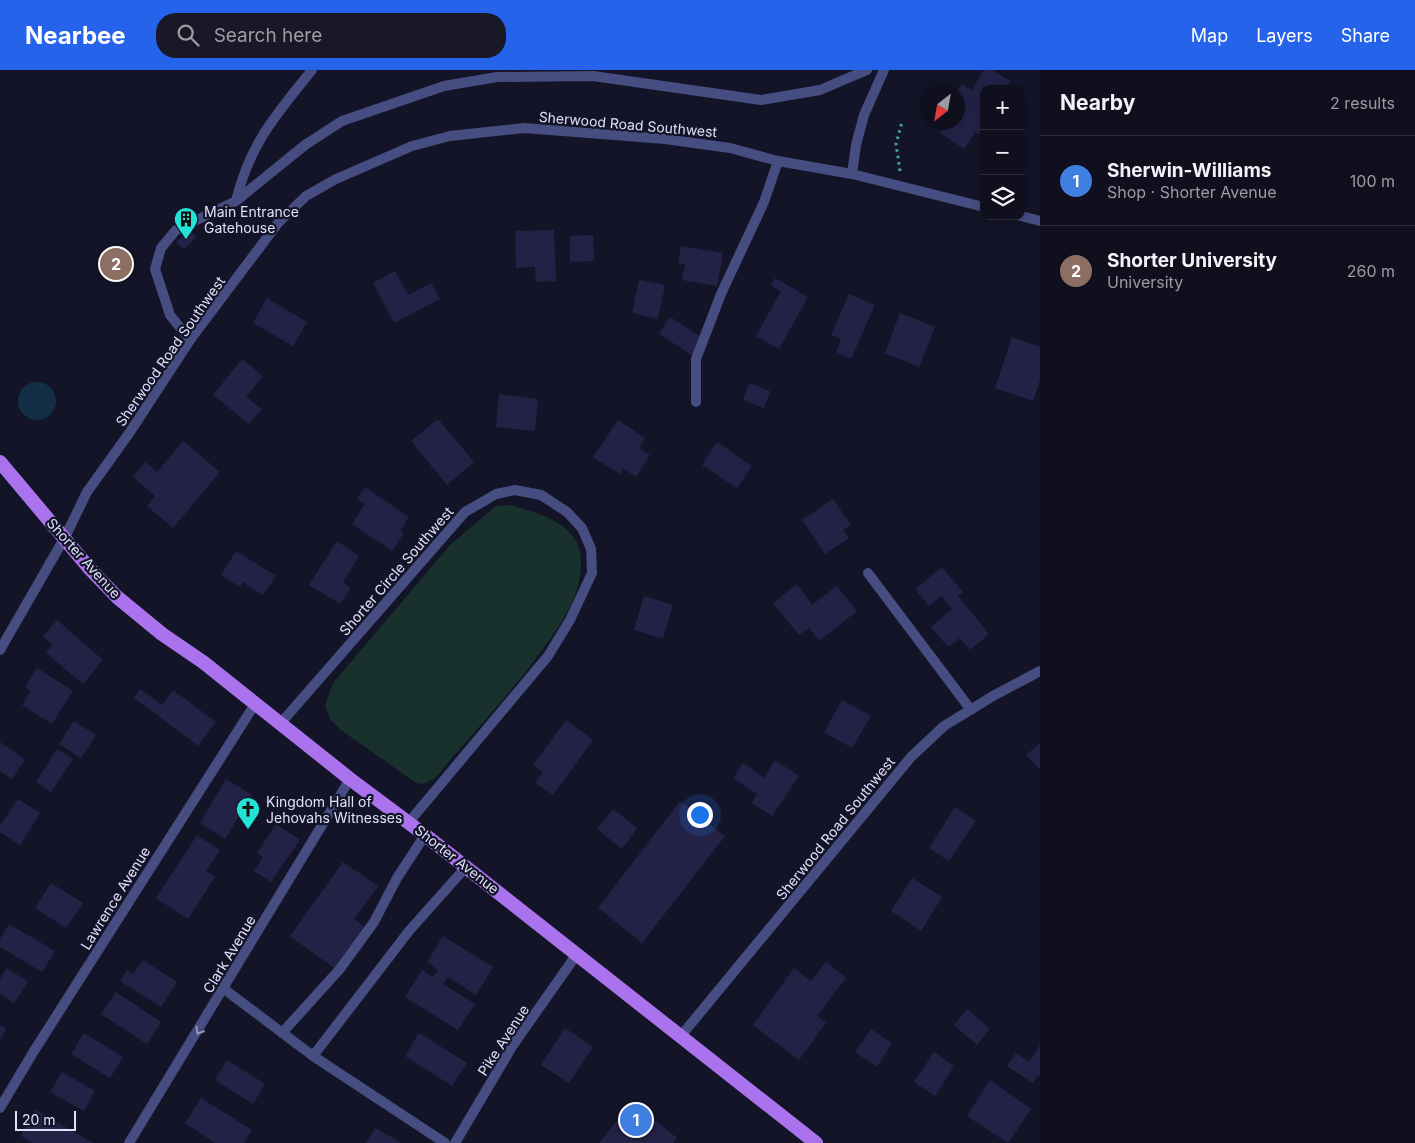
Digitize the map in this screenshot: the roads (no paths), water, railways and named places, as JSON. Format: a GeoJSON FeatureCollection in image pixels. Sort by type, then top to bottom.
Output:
{"type":"FeatureCollection","features":[{"type":"Feature","properties":{"kind":"main road","name":"Shorter Avenue"},"geometry":{"type":"LineString","coordinates":[[0,462],[117,597],[162,634],[203,662],[350,779],[425,834],[816,1143]]}},
{"type":"Feature","properties":{"kind":"street"},"geometry":{"type":"LineString","coordinates":[[236,201],[243,172],[261,134],[312,70]]}},
{"type":"Feature","properties":{"kind":"street"},"geometry":{"type":"LineString","coordinates":[[190,340],[170,316],[156,269],[161,248],[176,230],[236,201],[305,145],[342,121],[444,86],[497,77],[593,76],[761,100],[820,90],[867,70]]}},
{"type":"Feature","properties":{"kind":"street"},"geometry":{"type":"LineString","coordinates":[[852,174],[856,145],[864,115],[884,70]]}},
{"type":"Feature","properties":{"kind":"street","name":"Sherwood Road Southwest"},"geometry":{"type":"LineString","coordinates":[[0,650],[65,537],[87,492],[130,432],[190,340],[278,223],[306,196],[336,179],[412,146],[450,136],[524,128],[665,139],[730,148],[778,160],[852,174],[980,206]]}},
{"type":"Feature","properties":{"kind":"street"},"geometry":{"type":"LineString","coordinates":[[696,402],[696,359],[721,294],[764,202],[778,160]]}},
{"type":"Feature","properties":{"kind":"street"},"geometry":{"type":"LineString","coordinates":[[1025,217],[1040,221]]}},
{"type":"Feature","properties":{"kind":"street","name":"Shorter Circle Southwest"},"geometry":{"type":"LineString","coordinates":[[280,724],[465,512],[496,494],[515,490],[541,495],[567,512],[582,528],[592,549],[592,573],[584,593],[548,656],[409,822]]}},
{"type":"Feature","properties":{"kind":"street"},"geometry":{"type":"LineString","coordinates":[[868,573],[971,710]]}},
{"type":"Feature","properties":{"kind":"street","name":"Sherwood Road Southwest"},"geometry":{"type":"LineString","coordinates":[[680,1036],[911,757],[944,726],[1040,671]]}},
{"type":"Feature","properties":{"kind":"street","name":"Lawrence Avenue"},"geometry":{"type":"LineString","coordinates":[[0,1108],[34,1051],[255,704]]}},
{"type":"Feature","properties":{"kind":"street","name":"Clark Avenue"},"geometry":{"type":"LineString","coordinates":[[129,1143],[350,779]]}},
{"type":"Feature","properties":{"kind":"street"},"geometry":{"type":"LineString","coordinates":[[282,1033],[339,970],[374,922],[397,878],[425,834]]}},
{"type":"Feature","properties":{"kind":"street"},"geometry":{"type":"LineString","coordinates":[[313,1056],[409,931],[466,867]]}},
{"type":"Feature","properties":{"kind":"street","name":"Pike Avenue"},"geometry":{"type":"LineString","coordinates":[[455,1143],[513,1045],[577,954]]}},
{"type":"Feature","properties":{"kind":"street"},"geometry":{"type":"LineString","coordinates":[[224,989],[313,1056],[445,1143]]}},
{"type":"Feature","properties":{"kind":"water"},"geometry":{"type":"Polygon","coordinates":[[[37,382],[50,388],[56,401],[50,414],[37,420],[24,414],[18,401],[24,388],[37,382]]]}},
{"type":"Feature","properties":{"kind":"place","name":"Main Entrance Gatehouse"},"geometry":{"type":"Point","coordinates":[186,240]}},
{"type":"Feature","properties":{"kind":"place","name":"Shorter University"},"geometry":{"type":"Point","coordinates":[116,264]}},
{"type":"Feature","properties":{"kind":"place","name":"Kingdom Hall of Jehovahs Witnesses"},"geometry":{"type":"Point","coordinates":[248,830]}},
{"type":"Feature","properties":{"kind":"place","name":"Sherwin-Williams"},"geometry":{"type":"Point","coordinates":[636,1120]}}]}
